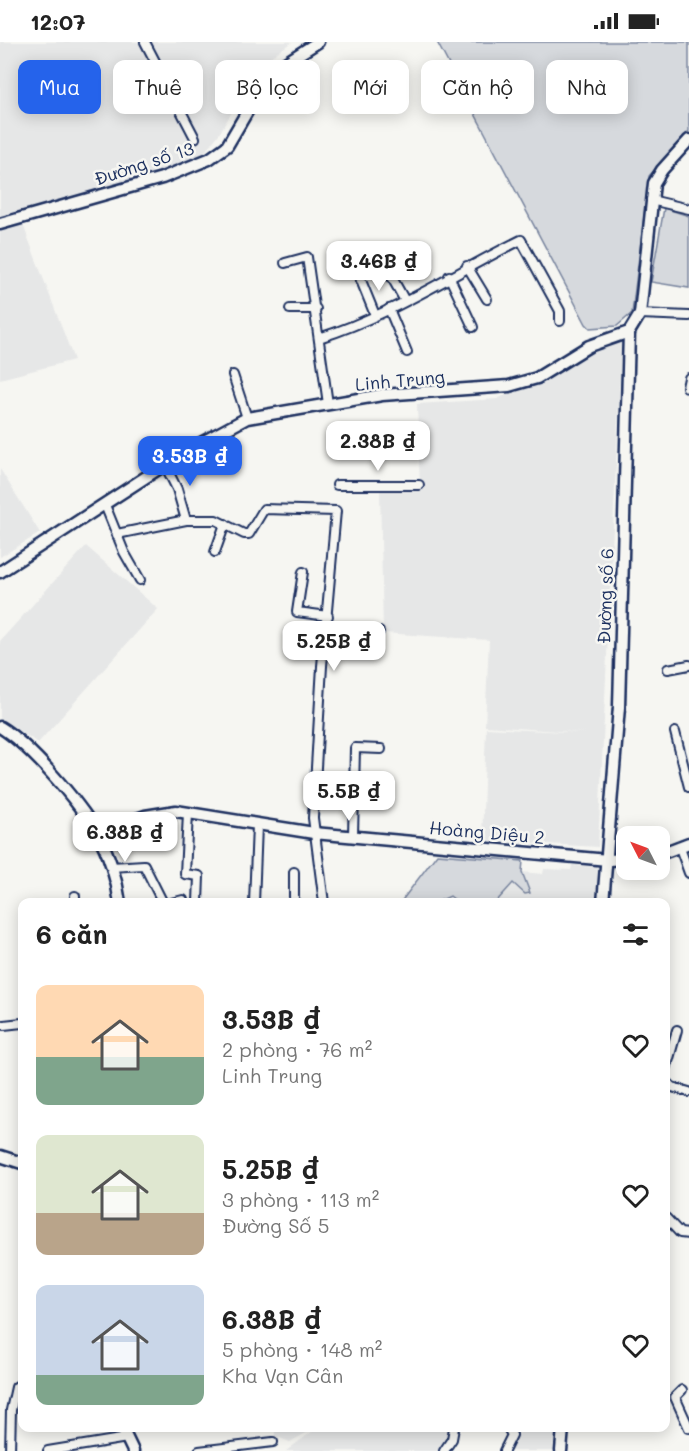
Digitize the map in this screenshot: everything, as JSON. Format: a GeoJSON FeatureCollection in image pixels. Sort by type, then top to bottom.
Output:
{"type":"FeatureCollection","features":[{"type":"Feature","properties":{"kind":"street"},"geometry":{"type":"LineString","coordinates":[[145,42],[195,138]]}},
{"type":"Feature","properties":{"kind":"street","name":"Đường số 13"},"geometry":{"type":"LineString","coordinates":[[0,224],[162,178],[209,159],[227,146],[258,93],[279,67],[318,42]]}},
{"type":"Feature","properties":{"kind":"street"},"geometry":{"type":"LineString","coordinates":[[629,332],[640,314],[654,183],[662,170],[689,140]]}},
{"type":"Feature","properties":{"kind":"street"},"geometry":{"type":"LineString","coordinates":[[651,200],[689,209]]}},
{"type":"Feature","properties":{"kind":"street"},"geometry":{"type":"LineString","coordinates":[[319,338],[389,309],[467,266],[521,240],[560,311],[560,321]]}},
{"type":"Feature","properties":{"kind":"street"},"geometry":{"type":"LineString","coordinates":[[401,251],[390,258],[385,266],[405,301]]}},
{"type":"Feature","properties":{"kind":"street"},"geometry":{"type":"LineString","coordinates":[[285,263],[306,257],[328,404]]}},
{"type":"Feature","properties":{"kind":"street"},"geometry":{"type":"LineString","coordinates":[[467,266],[487,299]]}},
{"type":"Feature","properties":{"kind":"street"},"geometry":{"type":"LineString","coordinates":[[449,276],[472,327]]}},
{"type":"Feature","properties":{"kind":"street"},"geometry":{"type":"LineString","coordinates":[[360,278],[375,315]]}},
{"type":"Feature","properties":{"kind":"street"},"geometry":{"type":"LineString","coordinates":[[290,309],[315,309]]}},
{"type":"Feature","properties":{"kind":"street"},"geometry":{"type":"LineString","coordinates":[[389,309],[406,352]]}},
{"type":"Feature","properties":{"kind":"street"},"geometry":{"type":"LineString","coordinates":[[640,314],[689,316]]}},
{"type":"Feature","properties":{"kind":"street","name":"Linh Trung"},"geometry":{"type":"LineString","coordinates":[[0,572],[165,465],[247,418],[392,394],[462,391],[508,386],[537,378],[589,346],[629,332]]}},
{"type":"Feature","properties":{"kind":"street","name":"Đường số 6"},"geometry":{"type":"LineString","coordinates":[[604,898],[619,707],[629,332]]}},
{"type":"Feature","properties":{"kind":"street"},"geometry":{"type":"LineString","coordinates":[[233,375],[247,418]]}},
{"type":"Feature","properties":{"kind":"street"},"geometry":{"type":"LineString","coordinates":[[165,465],[177,489],[186,520]]}},
{"type":"Feature","properties":{"kind":"street"},"geometry":{"type":"LineString","coordinates":[[337,485],[419,485]]}},
{"type":"Feature","properties":{"kind":"street"},"geometry":{"type":"LineString","coordinates":[[105,505],[140,580]]}},
{"type":"Feature","properties":{"kind":"street"},"geometry":{"type":"LineString","coordinates":[[117,534],[186,520],[216,520],[249,534],[264,509],[336,511],[321,678],[314,833],[323,898]]}},
{"type":"Feature","properties":{"kind":"street"},"geometry":{"type":"LineString","coordinates":[[215,552],[225,524]]}},
{"type":"Feature","properties":{"kind":"street"},"geometry":{"type":"LineString","coordinates":[[303,572],[297,612],[328,616]]}},
{"type":"Feature","properties":{"kind":"street"},"geometry":{"type":"LineString","coordinates":[[327,628],[379,632]]}},
{"type":"Feature","properties":{"kind":"street"},"geometry":{"type":"LineString","coordinates":[[668,669],[689,664]]}},
{"type":"Feature","properties":{"kind":"street"},"geometry":{"type":"LineString","coordinates":[[0,727],[39,760],[98,833],[111,867],[119,898]]}},
{"type":"Feature","properties":{"kind":"street"},"geometry":{"type":"LineString","coordinates":[[675,732],[687,766],[689,787]]}},
{"type":"Feature","properties":{"kind":"street"},"geometry":{"type":"LineString","coordinates":[[353,836],[355,748],[381,749]]}},
{"type":"Feature","properties":{"kind":"street","name":"Hoàng Diệu 2"},"geometry":{"type":"LineString","coordinates":[[98,833],[145,816],[176,811],[314,833],[616,860]]}},
{"type":"Feature","properties":{"kind":"street"},"geometry":{"type":"LineString","coordinates":[[188,813],[185,874],[199,876],[198,898]]}},
{"type":"Feature","properties":{"kind":"street"},"geometry":{"type":"LineString","coordinates":[[254,898],[257,825]]}},
{"type":"Feature","properties":{"kind":"street"},"geometry":{"type":"LineString","coordinates":[[670,850],[685,845],[689,873]]}},
{"type":"Feature","properties":{"kind":"street"},"geometry":{"type":"LineString","coordinates":[[111,867],[144,865],[160,898]]}},
{"type":"Feature","properties":{"kind":"street"},"geometry":{"type":"LineString","coordinates":[[294,872],[294,898]]}},
{"type":"Feature","properties":{"kind":"street"},"geometry":{"type":"LineString","coordinates":[[4,1025],[18,1023]]}},
{"type":"Feature","properties":{"kind":"street"},"geometry":{"type":"LineString","coordinates":[[670,1055],[677,1030]]}},
{"type":"Feature","properties":{"kind":"street"},"geometry":{"type":"LineString","coordinates":[[670,1085],[689,1092]]}},
{"type":"Feature","properties":{"kind":"street"},"geometry":{"type":"LineString","coordinates":[[0,1156],[18,1162]]}},
{"type":"Feature","properties":{"kind":"street"},"geometry":{"type":"LineString","coordinates":[[670,1222],[680,1233],[689,1234]]}},
{"type":"Feature","properties":{"kind":"street"},"geometry":{"type":"LineString","coordinates":[[10,1451],[11,1410],[18,1386]]}},
{"type":"Feature","properties":{"kind":"street"},"geometry":{"type":"LineString","coordinates":[[682,1390],[675,1397],[689,1428]]}},
{"type":"Feature","properties":{"kind":"street"},"geometry":{"type":"LineString","coordinates":[[444,1451],[452,1439],[453,1432]]}},
{"type":"Feature","properties":{"kind":"street"},"geometry":{"type":"LineString","coordinates":[[504,1451],[512,1435],[510,1432]]}},
{"type":"Feature","properties":{"kind":"street"},"geometry":{"type":"LineString","coordinates":[[561,1451],[563,1432]]}},
{"type":"Feature","properties":{"kind":"street"},"geometry":{"type":"LineString","coordinates":[[48,1451],[125,1433],[133,1451]]}},
{"type":"Feature","properties":{"kind":"street"},"geometry":{"type":"LineString","coordinates":[[199,1451],[273,1443]]}},
{"type":"Feature","properties":{"kind":"shaded area"},"geometry":{"type":"Polygon","coordinates":[[[0,42],[292,42],[266,60],[215,60],[215,114],[231,114],[219,134],[200,158],[19,214],[74,360],[0,379],[0,42]]]}},
{"type":"Feature","properties":{"kind":"shaded area"},"geometry":{"type":"Polygon","coordinates":[[[437,42],[689,42],[689,131],[649,176],[632,313],[617,326],[590,328],[586,324],[475,114],[534,114],[534,60],[447,60],[437,42]]]}},
{"type":"Feature","properties":{"kind":"shaded area"},"geometry":{"type":"Polygon","coordinates":[[[664,208],[689,216],[689,288],[651,282],[664,208]]]}},
{"type":"Feature","properties":{"kind":"shaded area"},"geometry":{"type":"Polygon","coordinates":[[[622,337],[598,847],[482,840],[486,728],[586,733],[485,726],[489,640],[383,633],[380,489],[420,487],[417,404],[497,399],[530,384],[597,346],[622,337]]]}},
{"type":"Feature","properties":{"kind":"shaded area"},"geometry":{"type":"Polygon","coordinates":[[[0,469],[40,533],[0,557],[0,469]]]}},
{"type":"Feature","properties":{"kind":"shaded area"},"geometry":{"type":"Polygon","coordinates":[[[86,546],[158,609],[38,743],[0,718],[0,641],[86,546]]]}},
{"type":"Feature","properties":{"kind":"shaded area"},"geometry":{"type":"Polygon","coordinates":[[[437,854],[523,861],[522,872],[543,874],[544,869],[571,870],[572,865],[604,868],[599,898],[403,898],[437,854]]]}},
{"type":"Feature","properties":{"kind":"shaded area"},"geometry":{"type":"Polygon","coordinates":[[[437,854],[523,861],[522,872],[530,893],[525,894],[513,883],[500,898],[453,898],[450,896],[446,898],[404,898],[437,854]]]}},
{"type":"Feature","properties":{"kind":"shaded area"},"geometry":{"type":"Polygon","coordinates":[[[275,1432],[308,1432],[290,1442],[275,1436],[275,1432]]]}},
{"type":"Feature","properties":{"kind":"shaded area"},"geometry":{"type":"Polygon","coordinates":[[[312,1432],[451,1432],[441,1451],[286,1451],[312,1432]]]}},
{"type":"Feature","properties":{"kind":"shaded area"},"geometry":{"type":"Polygon","coordinates":[[[520,1432],[555,1432],[553,1451],[510,1451],[520,1432]]]}}]}
